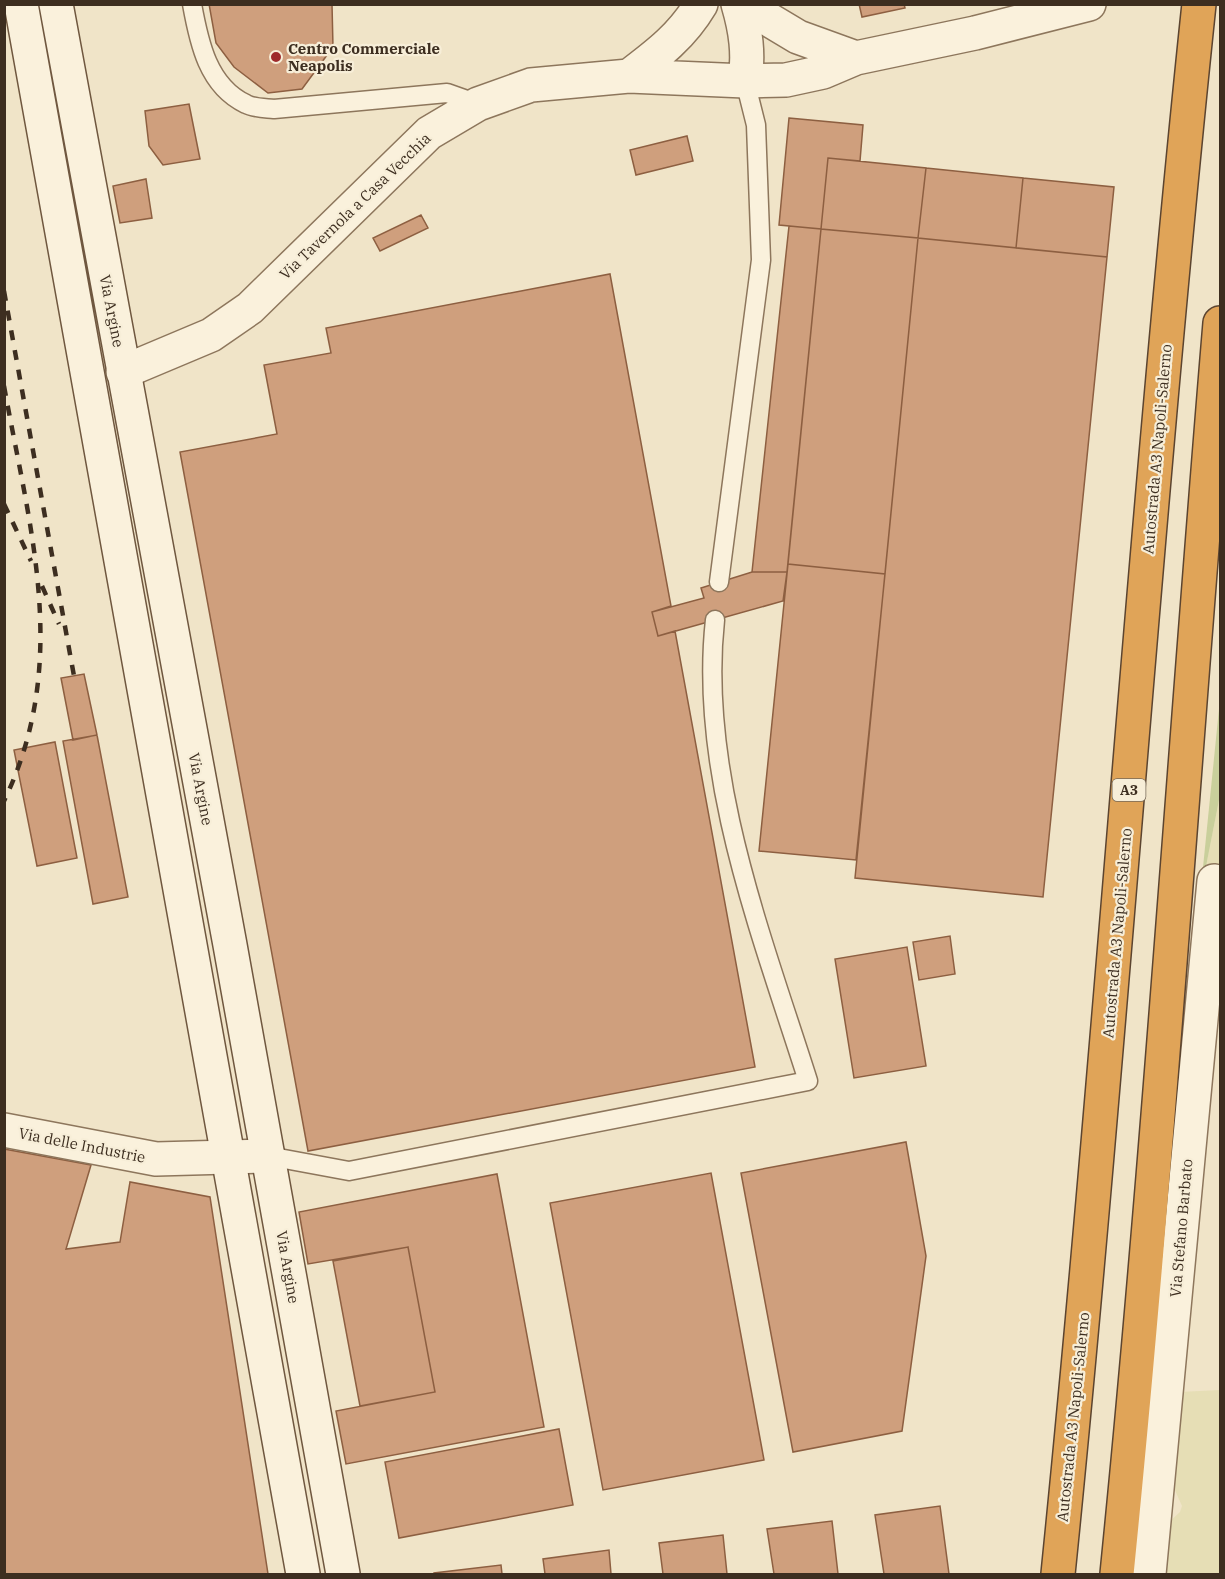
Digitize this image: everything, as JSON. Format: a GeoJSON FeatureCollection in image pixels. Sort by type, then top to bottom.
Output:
{"type":"FeatureCollection","features":[{"type":"Feature","properties":{"kind":"highway","name":"Autostrada A3 Napoli-Salerno"},"geometry":{"type":"LineString","coordinates":[[1058,1575],[1122,873],[1171,275],[1198,4]]}},
{"type":"Feature","properties":{"kind":"highway"},"geometry":{"type":"LineString","coordinates":[[1117,1575],[1136,1388],[1188,696],[1221,323]]}},
{"type":"Feature","properties":{"kind":"highway"},"geometry":{"type":"LineString","coordinates":[[1188,696],[1221,527]]}},
{"type":"Feature","properties":{"kind":"street"},"geometry":{"type":"LineString","coordinates":[[21,4],[230,1158],[303,1575]]}},
{"type":"Feature","properties":{"kind":"street","name":"Via Argine"},"geometry":{"type":"LineString","coordinates":[[56,4],[343,1575]]}},
{"type":"Feature","properties":{"kind":"street"},"geometry":{"type":"LineString","coordinates":[[629,76],[673,42],[687,28],[700,4]]}},
{"type":"Feature","properties":{"kind":"street"},"geometry":{"type":"LineString","coordinates":[[738,4],[746,31],[748,58],[745,81]]}},
{"type":"Feature","properties":{"kind":"street"},"geometry":{"type":"LineString","coordinates":[[743,4],[789,33],[845,55]]}},
{"type":"Feature","properties":{"kind":"street","name":"Via Tavernola a Casa Vecchia"},"geometry":{"type":"LineString","coordinates":[[88,381],[123,372],[211,335],[250,308],[429,133],[478,104],[531,85],[629,76],[745,81],[807,76],[845,55],[975,33],[1089,4]]}},
{"type":"Feature","properties":{"kind":"street","name":"Via Stefano Barbato"},"geometry":{"type":"LineString","coordinates":[[1149,1575],[1214,881]]}},
{"type":"Feature","properties":{"kind":"street","name":"Via delle Industrie"},"geometry":{"type":"LineString","coordinates":[[4,1130],[156,1159],[268,1156]]}},
{"type":"Feature","properties":{"kind":"lane"},"geometry":{"type":"LineString","coordinates":[[192,4],[198,39],[217,83],[247,105],[274,109],[447,93],[478,104]]}},
{"type":"Feature","properties":{"kind":"lane"},"geometry":{"type":"LineString","coordinates":[[719,582],[761,260],[756,125],[745,81]]}},
{"type":"Feature","properties":{"kind":"lane"},"geometry":{"type":"LineString","coordinates":[[268,1156],[349,1171],[808,1082],[736,854],[712,703],[715,620]]}},
{"type":"Feature","properties":{"kind":"shaded area"},"geometry":{"type":"Polygon","coordinates":[[[1220,795],[1220,917],[1200,897],[1220,795]]]}},
{"type":"Feature","properties":{"kind":"shaded area"},"geometry":{"type":"Polygon","coordinates":[[[1220,1390],[1220,1574],[1163,1574],[1164,1527],[1180,1512],[1182,1506],[1170,1479],[1179,1392],[1220,1390]]]}},
{"type":"Feature","properties":{"kind":"green space"},"geometry":{"type":"Polygon","coordinates":[[[1220,699],[1220,795],[1200,897],[1220,699]]]}},
{"type":"Feature","properties":{"kind":"building","name":"Centro Commerciale Neapolis"},"geometry":{"type":"Polygon","coordinates":[[[209,4],[332,4],[333,47],[302,89],[268,93],[234,67],[216,43],[209,4]]]}},
{"type":"Feature","properties":{"kind":"building"},"geometry":{"type":"Polygon","coordinates":[[[859,4],[904,4],[905,8],[862,17],[859,4]]]}},
{"type":"Feature","properties":{"kind":"building"},"geometry":{"type":"Polygon","coordinates":[[[189,104],[200,159],[163,165],[149,146],[145,111],[189,104]]]}},
{"type":"Feature","properties":{"kind":"building"},"geometry":{"type":"Polygon","coordinates":[[[789,118],[863,125],[860,161],[828,158],[821,229],[779,225],[789,118]]]}},
{"type":"Feature","properties":{"kind":"building"},"geometry":{"type":"Polygon","coordinates":[[[687,136],[693,161],[636,175],[630,150],[687,136]]]}},
{"type":"Feature","properties":{"kind":"building"},"geometry":{"type":"Polygon","coordinates":[[[828,158],[926,168],[918,238],[821,229],[828,158]]]}},
{"type":"Feature","properties":{"kind":"building"},"geometry":{"type":"Polygon","coordinates":[[[926,168],[1023,178],[1016,248],[918,238],[926,168]]]}},
{"type":"Feature","properties":{"kind":"building"},"geometry":{"type":"Polygon","coordinates":[[[1023,178],[1114,187],[1107,257],[1016,248],[1023,178]]]}},
{"type":"Feature","properties":{"kind":"building"},"geometry":{"type":"Polygon","coordinates":[[[146,179],[152,218],[120,223],[113,186],[146,179]]]}},
{"type":"Feature","properties":{"kind":"building"},"geometry":{"type":"Polygon","coordinates":[[[421,215],[428,228],[380,251],[373,238],[421,215]]]}},
{"type":"Feature","properties":{"kind":"building"},"geometry":{"type":"Polygon","coordinates":[[[789,226],[821,229],[787,572],[752,572],[789,226]]]}},
{"type":"Feature","properties":{"kind":"building"},"geometry":{"type":"Polygon","coordinates":[[[821,229],[918,238],[885,574],[788,564],[821,229]]]}},
{"type":"Feature","properties":{"kind":"building"},"geometry":{"type":"Polygon","coordinates":[[[918,238],[1107,257],[1043,897],[855,878],[918,238]]]}},
{"type":"Feature","properties":{"kind":"building"},"geometry":{"type":"Polygon","coordinates":[[[610,274],[671,606],[652,612],[658,636],[675,631],[755,1067],[308,1151],[180,452],[277,434],[264,365],[331,353],[326,328],[610,274]]]}},
{"type":"Feature","properties":{"kind":"building"},"geometry":{"type":"Polygon","coordinates":[[[788,564],[885,574],[856,860],[759,851],[788,564]]]}},
{"type":"Feature","properties":{"kind":"building"},"geometry":{"type":"Polygon","coordinates":[[[752,572],[787,572],[783,601],[658,636],[652,612],[704,598],[701,588],[752,572]]]}},
{"type":"Feature","properties":{"kind":"building"},"geometry":{"type":"Polygon","coordinates":[[[84,674],[97,735],[73,740],[61,678],[84,674]]]}},
{"type":"Feature","properties":{"kind":"building"},"geometry":{"type":"Polygon","coordinates":[[[97,735],[128,897],[93,904],[63,741],[97,735]]]}},
{"type":"Feature","properties":{"kind":"building"},"geometry":{"type":"Polygon","coordinates":[[[55,742],[77,858],[37,866],[14,750],[55,742]]]}},
{"type":"Feature","properties":{"kind":"building"},"geometry":{"type":"Polygon","coordinates":[[[950,936],[955,974],[919,980],[913,942],[950,936]]]}},
{"type":"Feature","properties":{"kind":"building"},"geometry":{"type":"Polygon","coordinates":[[[907,947],[926,1066],[854,1078],[835,959],[907,947]]]}},
{"type":"Feature","properties":{"kind":"building"},"geometry":{"type":"Polygon","coordinates":[[[906,1142],[926,1256],[902,1431],[793,1452],[741,1173],[906,1142]]]}},
{"type":"Feature","properties":{"kind":"building"},"geometry":{"type":"Polygon","coordinates":[[[4,1149],[91,1165],[66,1249],[120,1242],[130,1182],[210,1197],[268,1574],[4,1574],[4,1149]]]}},
{"type":"Feature","properties":{"kind":"building"},"geometry":{"type":"Polygon","coordinates":[[[711,1173],[764,1460],[603,1490],[550,1203],[711,1173]]]}},
{"type":"Feature","properties":{"kind":"building"},"geometry":{"type":"Polygon","coordinates":[[[497,1174],[544,1427],[346,1464],[336,1411],[435,1392],[408,1247],[308,1264],[299,1212],[497,1174]]]}},
{"type":"Feature","properties":{"kind":"building"},"geometry":{"type":"Polygon","coordinates":[[[408,1247],[435,1392],[360,1406],[333,1261],[408,1247]]]}},
{"type":"Feature","properties":{"kind":"building"},"geometry":{"type":"Polygon","coordinates":[[[559,1429],[573,1505],[399,1538],[385,1462],[559,1429]]]}},
{"type":"Feature","properties":{"kind":"building"},"geometry":{"type":"Polygon","coordinates":[[[940,1506],[949,1574],[884,1574],[875,1515],[940,1506]]]}},
{"type":"Feature","properties":{"kind":"building"},"geometry":{"type":"Polygon","coordinates":[[[832,1521],[838,1574],[774,1574],[767,1529],[832,1521]]]}},
{"type":"Feature","properties":{"kind":"building"},"geometry":{"type":"Polygon","coordinates":[[[723,1535],[727,1574],[663,1574],[659,1543],[723,1535]]]}},
{"type":"Feature","properties":{"kind":"building"},"geometry":{"type":"Polygon","coordinates":[[[609,1550],[611,1574],[545,1574],[543,1559],[609,1550]]]}},
{"type":"Feature","properties":{"kind":"building"},"geometry":{"type":"Polygon","coordinates":[[[501,1565],[502,1574],[434,1574],[434,1573],[501,1565]]]}},
{"type":"Feature","properties":{"kind":"railway"},"geometry":{"type":"LineString","coordinates":[[4,291],[74,676]]}},
{"type":"Feature","properties":{"kind":"railway"},"geometry":{"type":"LineString","coordinates":[[4,386],[33,544],[39,595],[40,647],[36,698],[24,749],[4,801]]}},
{"type":"Feature","properties":{"kind":"railway"},"geometry":{"type":"LineString","coordinates":[[4,504],[31,561]]}},
{"type":"Feature","properties":{"kind":"railway"},"geometry":{"type":"LineString","coordinates":[[42,586],[59,624]]}},
{"type":"Feature","properties":{"kind":"place","name":"Centro Commerciale Neapolis"},"geometry":{"type":"Point","coordinates":[276,57]}}]}
